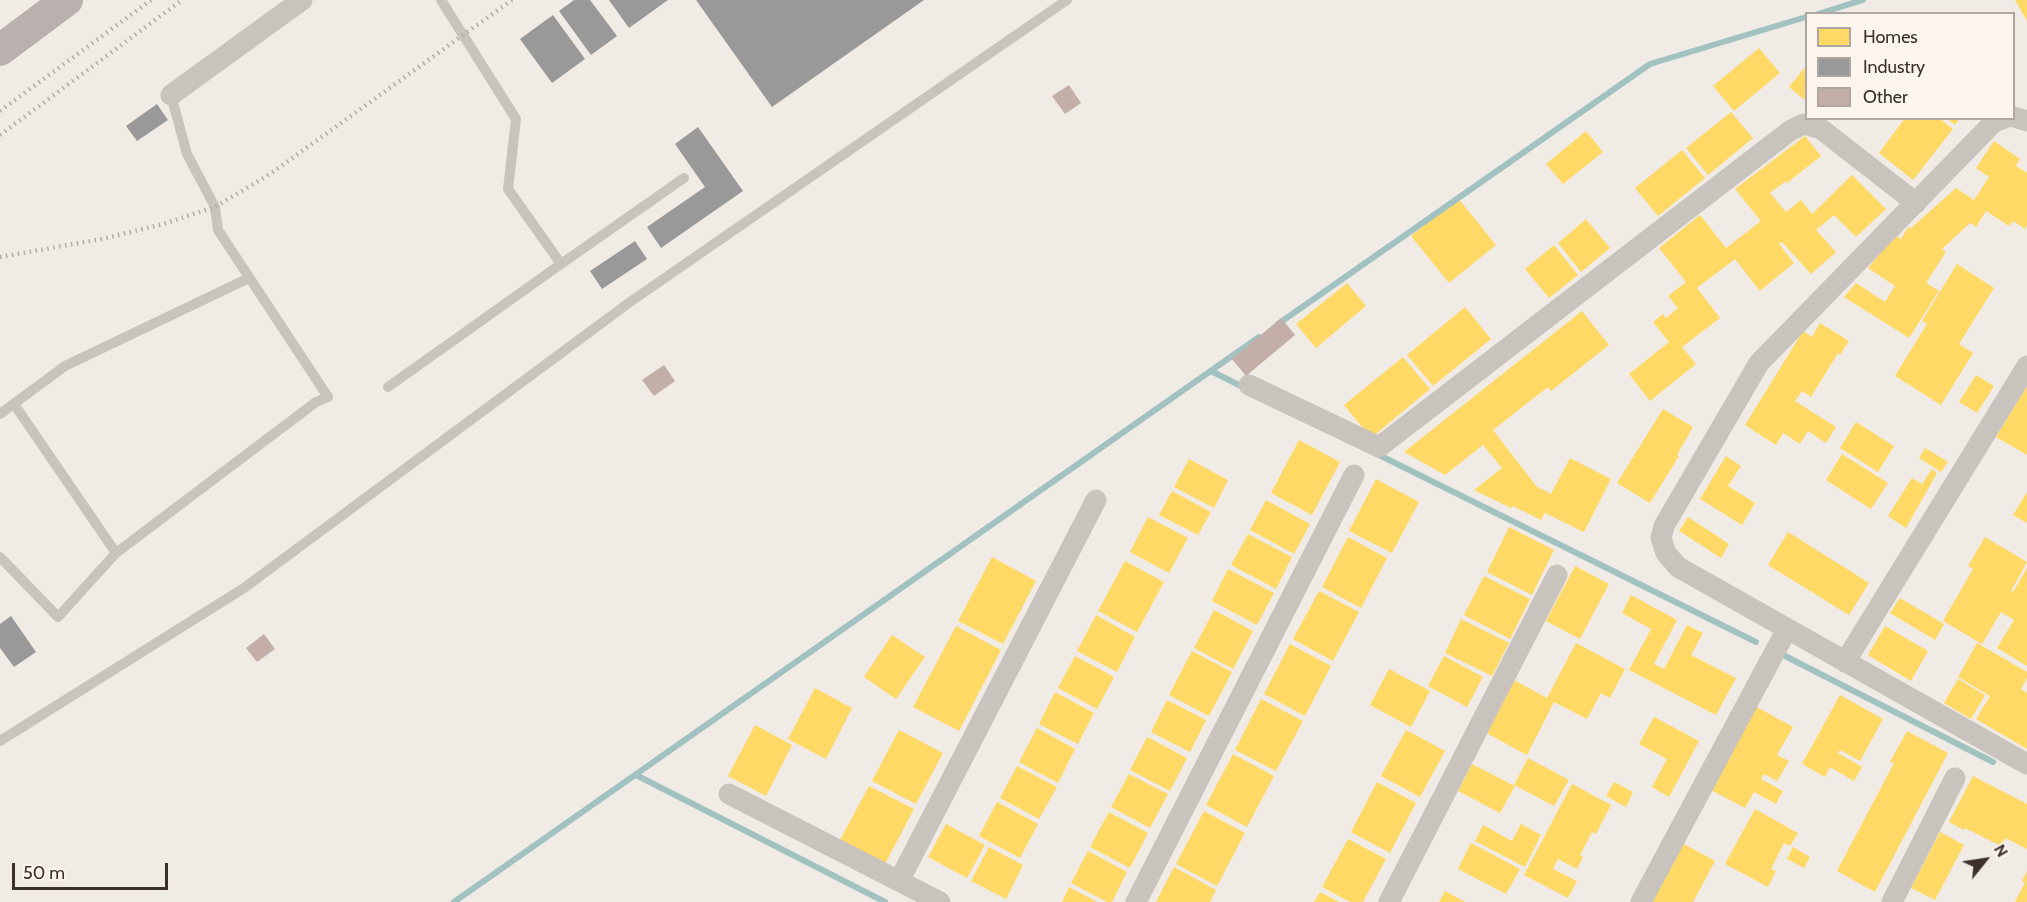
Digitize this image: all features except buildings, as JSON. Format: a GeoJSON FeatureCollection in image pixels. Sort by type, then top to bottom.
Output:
{"type":"FeatureCollection","features":[{"type":"Feature","properties":{"kind":"main road"},"geometry":{"type":"LineString","coordinates":[[0,50],[67,0]]}},
{"type":"Feature","properties":{"kind":"street"},"geometry":{"type":"LineString","coordinates":[[171,95],[302,0]]}},
{"type":"Feature","properties":{"kind":"street"},"geometry":{"type":"LineString","coordinates":[[2000,120],[1994,122],[1759,363],[1664,526],[1661,538],[1666,553],[1678,567],[2027,764]]}},
{"type":"Feature","properties":{"kind":"street"},"geometry":{"type":"LineString","coordinates":[[1249,385],[1379,447],[1791,130],[1804,124],[1821,129],[1916,203]]}},
{"type":"Feature","properties":{"kind":"street"},"geometry":{"type":"LineString","coordinates":[[1845,662],[2027,366]]}},
{"type":"Feature","properties":{"kind":"street"},"geometry":{"type":"LineString","coordinates":[[1136,902],[1354,475]]}},
{"type":"Feature","properties":{"kind":"street"},"geometry":{"type":"LineString","coordinates":[[898,880],[1096,500]]}},
{"type":"Feature","properties":{"kind":"street"},"geometry":{"type":"LineString","coordinates":[[1389,902],[1557,574]]}},
{"type":"Feature","properties":{"kind":"street"},"geometry":{"type":"LineString","coordinates":[[1641,902],[1787,629]]}},
{"type":"Feature","properties":{"kind":"street"},"geometry":{"type":"LineString","coordinates":[[1892,902],[1955,778]]}},
{"type":"Feature","properties":{"kind":"street"},"geometry":{"type":"LineString","coordinates":[[729,794],[940,902]]}},
{"type":"Feature","properties":{"kind":"lane"},"geometry":{"type":"LineString","coordinates":[[441,0],[516,119],[508,189],[561,264]]}},
{"type":"Feature","properties":{"kind":"lane"},"geometry":{"type":"LineString","coordinates":[[0,741],[244,588],[630,302],[1067,0]]}},
{"type":"Feature","properties":{"kind":"lane"},"geometry":{"type":"LineString","coordinates":[[0,557],[58,617],[116,553],[316,402],[328,398],[218,230],[215,207],[187,154],[171,95]]}},
{"type":"Feature","properties":{"kind":"lane"},"geometry":{"type":"LineString","coordinates":[[388,387],[684,178]]}},
{"type":"Feature","properties":{"kind":"lane"},"geometry":{"type":"LineString","coordinates":[[0,414],[65,366],[249,278]]}},
{"type":"Feature","properties":{"kind":"lane"},"geometry":{"type":"LineString","coordinates":[[14,404],[116,553]]}},
{"type":"Feature","properties":{"kind":"waterway"},"geometry":{"type":"LineString","coordinates":[[1824,12],[1863,0]]}},
{"type":"Feature","properties":{"kind":"waterway"},"geometry":{"type":"LineString","coordinates":[[1278,324],[1650,64],[1805,17]]}},
{"type":"Feature","properties":{"kind":"waterway"},"geometry":{"type":"LineString","coordinates":[[454,902],[1259,337]]}},
{"type":"Feature","properties":{"kind":"waterway"},"geometry":{"type":"LineString","coordinates":[[1211,371],[1245,388]]}},
{"type":"Feature","properties":{"kind":"waterway"},"geometry":{"type":"LineString","coordinates":[[1375,453],[1756,642]]}},
{"type":"Feature","properties":{"kind":"waterway"},"geometry":{"type":"LineString","coordinates":[[1785,656],[1993,762]]}},
{"type":"Feature","properties":{"kind":"waterway"},"geometry":{"type":"LineString","coordinates":[[636,775],[885,902]]}},
{"type":"Feature","properties":{"kind":"railway"},"geometry":{"type":"LineString","coordinates":[[0,111],[151,0]]}},
{"type":"Feature","properties":{"kind":"railway"},"geometry":{"type":"LineString","coordinates":[[0,135],[182,0]]}},
{"type":"Feature","properties":{"kind":"railway"},"geometry":{"type":"LineString","coordinates":[[0,257],[102,239],[163,224],[215,207],[270,174],[512,0]]}}]}
